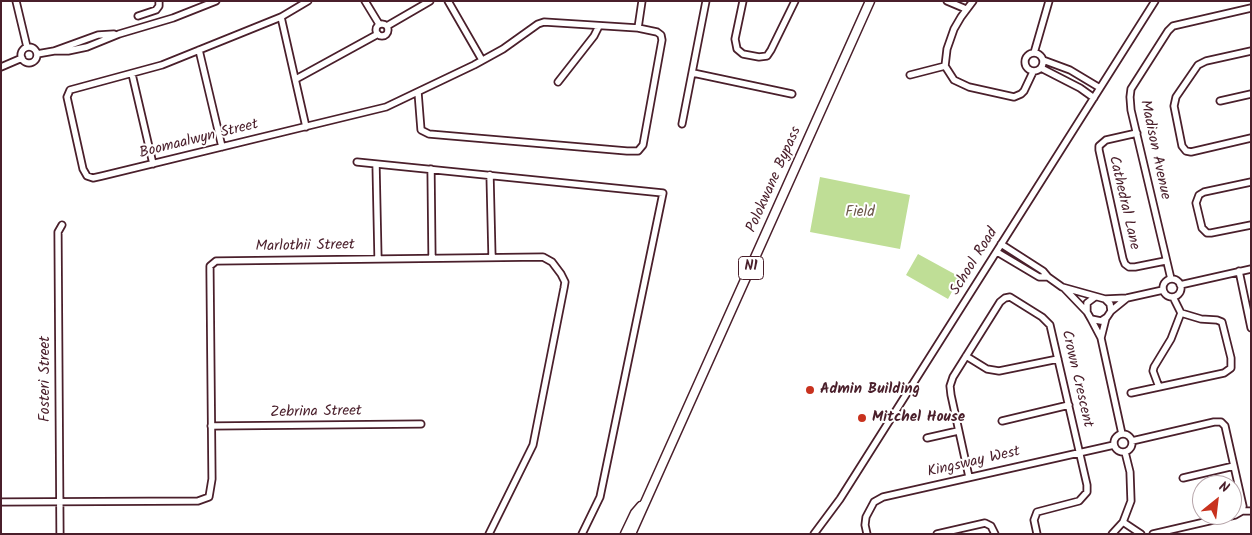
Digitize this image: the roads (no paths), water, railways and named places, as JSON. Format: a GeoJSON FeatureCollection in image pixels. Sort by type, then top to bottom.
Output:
{"type":"FeatureCollection","features":[{"type":"Feature","properties":{"kind":"highway","name":"Polokwane Bypass"},"geometry":{"type":"LineString","coordinates":[[631,534],[870,1]]}},
{"type":"Feature","properties":{"kind":"highway"},"geometry":{"type":"LineString","coordinates":[[624,534],[635,513],[645,503]]}},
{"type":"Feature","properties":{"kind":"street"},"geometry":{"type":"LineString","coordinates":[[16,1],[27,47]]}},
{"type":"Feature","properties":{"kind":"street"},"geometry":{"type":"LineString","coordinates":[[138,16],[156,10],[159,1]]}},
{"type":"Feature","properties":{"kind":"street"},"geometry":{"type":"LineString","coordinates":[[37,54],[86,47],[119,34],[173,18],[216,1]]}},
{"type":"Feature","properties":{"kind":"street","name":"Boomaalwyn Street"},"geometry":{"type":"LineString","coordinates":[[308,1],[281,18],[162,65],[74,88],[68,92],[67,98],[83,169],[87,176],[93,178],[374,111],[418,92],[482,60],[503,49],[538,24],[544,22],[638,28],[661,34],[662,40],[642,145],[638,151],[628,152],[429,134],[421,130],[418,92]]}},
{"type":"Feature","properties":{"kind":"street"},"geometry":{"type":"LineString","coordinates":[[365,1],[379,24],[387,26]]}},
{"type":"Feature","properties":{"kind":"street"},"geometry":{"type":"LineString","coordinates":[[387,26],[430,1]]}},
{"type":"Feature","properties":{"kind":"street"},"geometry":{"type":"LineString","coordinates":[[448,1],[482,60]]}},
{"type":"Feature","properties":{"kind":"street"},"geometry":{"type":"LineString","coordinates":[[638,28],[642,1]]}},
{"type":"Feature","properties":{"kind":"street"},"geometry":{"type":"LineString","coordinates":[[682,124],[706,1]]}},
{"type":"Feature","properties":{"kind":"street"},"geometry":{"type":"LineString","coordinates":[[743,1],[735,39],[738,49],[743,54],[759,58],[767,56],[771,50],[794,1]]}},
{"type":"Feature","properties":{"kind":"street"},"geometry":{"type":"LineString","coordinates":[[947,1],[966,9]]}},
{"type":"Feature","properties":{"kind":"street"},"geometry":{"type":"LineString","coordinates":[[973,1],[954,29],[947,49],[945,66],[954,80],[969,87],[1014,97],[1021,94],[1033,72],[1041,68],[1043,60]]}},
{"type":"Feature","properties":{"kind":"street"},"geometry":{"type":"LineString","coordinates":[[1034,53],[1049,1]]}},
{"type":"Feature","properties":{"kind":"street","name":"School Road"},"geometry":{"type":"LineString","coordinates":[[814,534],[840,499],[1155,1]]}},
{"type":"Feature","properties":{"kind":"street","name":"Madison Avenue"},"geometry":{"type":"LineString","coordinates":[[1170,279],[1137,133],[1130,97],[1131,90],[1173,26],[1251,8]]}},
{"type":"Feature","properties":{"kind":"street"},"geometry":{"type":"LineString","coordinates":[[281,18],[306,127]]}},
{"type":"Feature","properties":{"kind":"street"},"geometry":{"type":"LineString","coordinates":[[378,34],[376,29],[379,24]]}},
{"type":"Feature","properties":{"kind":"street"},"geometry":{"type":"LineString","coordinates":[[296,79],[378,34],[382,36],[387,33],[387,26]]}},
{"type":"Feature","properties":{"kind":"street"},"geometry":{"type":"LineString","coordinates":[[558,82],[594,36],[599,26]]}},
{"type":"Feature","properties":{"kind":"street"},"geometry":{"type":"LineString","coordinates":[[27,47],[33,48],[37,54]]}},
{"type":"Feature","properties":{"kind":"street"},"geometry":{"type":"LineString","coordinates":[[27,47],[22,52],[22,58],[26,62],[32,62],[36,59],[37,54]]}},
{"type":"Feature","properties":{"kind":"street"},"geometry":{"type":"LineString","coordinates":[[199,50],[222,147]]}},
{"type":"Feature","properties":{"kind":"street"},"geometry":{"type":"LineString","coordinates":[[1251,51],[1206,61],[1198,65],[1176,97],[1174,106],[1182,146],[1186,151],[1191,152],[1251,138]]}},
{"type":"Feature","properties":{"kind":"street"},"geometry":{"type":"LineString","coordinates":[[1033,72],[1026,68],[1024,62],[1027,56],[1034,53],[1043,60],[1070,70],[1100,88]]}},
{"type":"Feature","properties":{"kind":"street"},"geometry":{"type":"LineString","coordinates":[[1,67],[22,58]]}},
{"type":"Feature","properties":{"kind":"street"},"geometry":{"type":"LineString","coordinates":[[910,75],[945,66]]}},
{"type":"Feature","properties":{"kind":"street"},"geometry":{"type":"LineString","coordinates":[[1041,68],[1080,88],[1094,98]]}},
{"type":"Feature","properties":{"kind":"street"},"geometry":{"type":"LineString","coordinates":[[693,72],[792,94]]}},
{"type":"Feature","properties":{"kind":"street"},"geometry":{"type":"LineString","coordinates":[[132,74],[153,164]]}},
{"type":"Feature","properties":{"kind":"street"},"geometry":{"type":"LineString","coordinates":[[1220,101],[1251,94]]}},
{"type":"Feature","properties":{"kind":"street","name":"Cathedral Lane"},"geometry":{"type":"LineString","coordinates":[[1137,133],[1106,140],[1099,146],[1099,150],[1125,264],[1129,267],[1165,261]]}},
{"type":"Feature","properties":{"kind":"street"},"geometry":{"type":"LineString","coordinates":[[357,162],[663,193],[600,496],[582,534]]}},
{"type":"Feature","properties":{"kind":"street"},"geometry":{"type":"LineString","coordinates":[[376,164],[378,258]]}},
{"type":"Feature","properties":{"kind":"street"},"geometry":{"type":"LineString","coordinates":[[431,169],[432,258]]}},
{"type":"Feature","properties":{"kind":"street"},"geometry":{"type":"LineString","coordinates":[[490,175],[492,258]]}},
{"type":"Feature","properties":{"kind":"street"},"geometry":{"type":"LineString","coordinates":[[1251,182],[1204,192],[1199,195],[1196,202],[1202,228],[1207,233],[1251,225]]}},
{"type":"Feature","properties":{"kind":"street","name":"Fosteri Street"},"geometry":{"type":"LineString","coordinates":[[60,534],[58,232],[62,225]]}},
{"type":"Feature","properties":{"kind":"street"},"geometry":{"type":"LineString","coordinates":[[1001,244],[1043,271],[1048,278],[1062,287],[1091,319],[1101,338],[1122,434]]}},
{"type":"Feature","properties":{"kind":"street"},"geometry":{"type":"LineString","coordinates":[[997,252],[1039,277],[1048,278]]}},
{"type":"Feature","properties":{"kind":"street","name":"Marlothii Street"},"geometry":{"type":"LineString","coordinates":[[1,502],[198,501],[206,499],[210,494],[212,479],[210,272],[212,264],[219,260],[546,258],[552,262],[565,282],[533,445],[489,534]]}},
{"type":"Feature","properties":{"kind":"street"},"geometry":{"type":"LineString","coordinates":[[1180,285],[1251,269]]}},
{"type":"Feature","properties":{"kind":"street"},"geometry":{"type":"LineString","coordinates":[[1239,272],[1251,328]]}},
{"type":"Feature","properties":{"kind":"street"},"geometry":{"type":"LineString","coordinates":[[1170,279],[1176,280],[1180,285],[1179,294],[1173,297],[1167,296],[1163,290],[1164,283],[1170,279]]}},
{"type":"Feature","properties":{"kind":"street"},"geometry":{"type":"LineString","coordinates":[[1062,287],[1095,297],[1105,298],[1127,298],[1163,290]]}},
{"type":"Feature","properties":{"kind":"street","name":"Crown Crescent"},"geometry":{"type":"LineString","coordinates":[[970,477],[950,395],[950,386],[953,376],[1000,302],[1010,297],[1048,322],[1051,328],[1087,484],[1085,496],[1079,501],[1037,512],[1034,520],[1037,534]]}},
{"type":"Feature","properties":{"kind":"street"},"geometry":{"type":"LineString","coordinates":[[1086,312],[1087,303],[1095,297]]}},
{"type":"Feature","properties":{"kind":"street"},"geometry":{"type":"LineString","coordinates":[[1131,393],[1224,373],[1232,368],[1222,322],[1181,313],[1173,297]]}},
{"type":"Feature","properties":{"kind":"street"},"geometry":{"type":"LineString","coordinates":[[1105,298],[1110,304],[1110,311]]}},
{"type":"Feature","properties":{"kind":"street"},"geometry":{"type":"LineString","coordinates":[[1101,338],[1106,318],[1110,311],[1127,298]]}},
{"type":"Feature","properties":{"kind":"street"},"geometry":{"type":"LineString","coordinates":[[1159,387],[1153,371],[1154,367],[1171,339],[1181,313]]}},
{"type":"Feature","properties":{"kind":"street"},"geometry":{"type":"LineString","coordinates":[[1091,319],[1098,321],[1106,318]]}},
{"type":"Feature","properties":{"kind":"street"},"geometry":{"type":"LineString","coordinates":[[966,356],[987,369],[999,371],[1058,359]]}},
{"type":"Feature","properties":{"kind":"street"},"geometry":{"type":"LineString","coordinates":[[1002,421],[1069,405]]}},
{"type":"Feature","properties":{"kind":"street"},"geometry":{"type":"LineString","coordinates":[[1132,441],[1219,422],[1225,426],[1236,475]]}},
{"type":"Feature","properties":{"kind":"street","name":"Zebrina Street"},"geometry":{"type":"LineString","coordinates":[[211,426],[421,424]]}},
{"type":"Feature","properties":{"kind":"street"},"geometry":{"type":"LineString","coordinates":[[927,438],[958,431]]}},
{"type":"Feature","properties":{"kind":"street"},"geometry":{"type":"LineString","coordinates":[[1122,434],[1129,436],[1132,441],[1130,448],[1125,452],[1118,450],[1114,445],[1115,438],[1122,434]]}},
{"type":"Feature","properties":{"kind":"street","name":"Kingsway West"},"geometry":{"type":"LineString","coordinates":[[867,534],[866,517],[874,502],[878,499],[1114,445]]}},
{"type":"Feature","properties":{"kind":"street"},"geometry":{"type":"LineString","coordinates":[[1112,534],[1122,522],[1131,501],[1130,472],[1125,452]]}},
{"type":"Feature","properties":{"kind":"street"},"geometry":{"type":"LineString","coordinates":[[1183,478],[1234,466]]}},
{"type":"Feature","properties":{"kind":"street"},"geometry":{"type":"LineString","coordinates":[[1242,502],[1242,511],[1251,511]]}},
{"type":"Feature","properties":{"kind":"street"},"geometry":{"type":"LineString","coordinates":[[1122,522],[1141,534]]}},
{"type":"Feature","properties":{"kind":"street"},"geometry":{"type":"LineString","coordinates":[[938,534],[984,523],[991,526],[995,534]]}},
{"type":"Feature","properties":{"kind":"street"},"geometry":{"type":"LineString","coordinates":[[1153,534],[1192,525]]}},
{"type":"Feature","properties":{"kind":"place","name":"Admin Building"},"geometry":{"type":"Point","coordinates":[810,390]}},
{"type":"Feature","properties":{"kind":"place","name":"Mitchel House"},"geometry":{"type":"Point","coordinates":[862,418]}},
{"type":"Feature","properties":{"kind":"park label","name":"Field"},"geometry":{"type":"Point","coordinates":[860,213]}}]}
